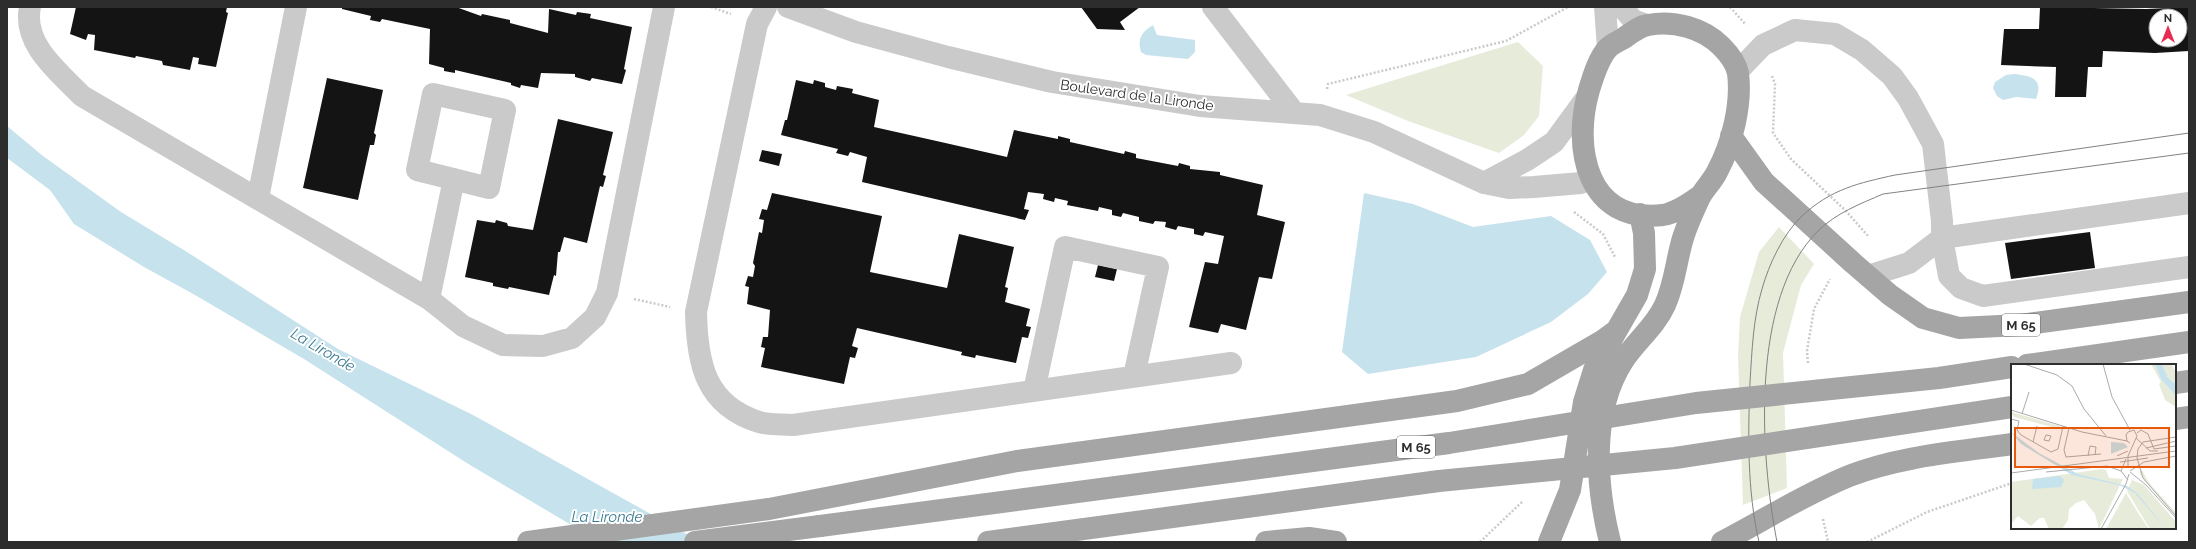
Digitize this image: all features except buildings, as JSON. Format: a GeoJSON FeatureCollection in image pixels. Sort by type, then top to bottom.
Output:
{"type":"FeatureCollection","features":[{"type":"Feature","properties":{"kind":"main road"},"geometry":{"type":"LineString","coordinates":[[1610,542],[1601,509],[1599,448],[1610,390],[1623,361],[1649,331],[1664,307],[1674,281],[1682,238],[1700,196],[1717,172],[1731,136],[1737,110],[1738,71],[1729,54],[1711,36],[1692,27],[1647,25],[1608,48],[1594,73],[1582,115],[1582,134],[1585,160],[1591,178],[1604,199],[1620,209],[1640,214],[1664,215],[1680,209],[1700,196]]}},
{"type":"Feature","properties":{"kind":"main road","name":"M 65"},"geometry":{"type":"LineString","coordinates":[[1731,136],[1764,182],[1860,269],[1922,318],[1959,328],[2020,325],[2189,302]]}},
{"type":"Feature","properties":{"kind":"main road"},"geometry":{"type":"LineString","coordinates":[[1549,542],[1570,490],[1584,402],[1594,370],[1637,295],[1645,269],[1644,233],[1640,214]]}},
{"type":"Feature","properties":{"kind":"main road"},"geometry":{"type":"LineString","coordinates":[[528,542],[769,509],[1018,461],[1457,401],[1528,384],[1602,341],[1617,330]]}},
{"type":"Feature","properties":{"kind":"main road"},"geometry":{"type":"LineString","coordinates":[[2035,364],[2189,342]]}},
{"type":"Feature","properties":{"kind":"main road","name":"M 65"},"geometry":{"type":"LineString","coordinates":[[700,541],[1441,444],[1696,403],[1939,378],[2011,367]]}},
{"type":"Feature","properties":{"kind":"main road"},"geometry":{"type":"LineString","coordinates":[[2176,383],[2189,381]]}},
{"type":"Feature","properties":{"kind":"main road"},"geometry":{"type":"LineString","coordinates":[[988,542],[1439,482],[1675,458],[2011,407]]}},
{"type":"Feature","properties":{"kind":"main road"},"geometry":{"type":"LineString","coordinates":[[2176,419],[2189,417]]}},
{"type":"Feature","properties":{"kind":"main road"},"geometry":{"type":"LineString","coordinates":[[1722,542],[1849,476],[1885,465],[2011,444]]}},
{"type":"Feature","properties":{"kind":"main road"},"geometry":{"type":"LineString","coordinates":[[1266,542],[1309,538],[1336,542]]}},
{"type":"Feature","properties":{"kind":"street"},"geometry":{"type":"LineString","coordinates":[[30,7],[28,18],[38,50],[82,96],[430,299],[463,326],[503,345],[543,346],[572,338],[595,317],[607,292],[664,7]]}},
{"type":"Feature","properties":{"kind":"street"},"geometry":{"type":"LineString","coordinates":[[258,198],[296,7]]}},
{"type":"Feature","properties":{"kind":"street"},"geometry":{"type":"LineString","coordinates":[[766,7],[757,24],[696,312],[697,346],[706,381],[728,408],[760,423],[793,425],[1231,363]]}},
{"type":"Feature","properties":{"kind":"street","name":"Boulevard de la Lironde"},"geometry":{"type":"LineString","coordinates":[[788,7],[856,32],[948,57],[1052,82],[1200,106],[1293,111],[1320,115],[1374,132],[1484,183],[1509,188],[1534,187],[1581,183],[1591,178]]}},
{"type":"Feature","properties":{"kind":"street"},"geometry":{"type":"LineString","coordinates":[[1213,7],[1293,111]]}},
{"type":"Feature","properties":{"kind":"street"},"geometry":{"type":"LineString","coordinates":[[1605,7],[1608,48]]}},
{"type":"Feature","properties":{"kind":"street"},"geometry":{"type":"LineString","coordinates":[[1622,7],[1633,20],[1647,25]]}},
{"type":"Feature","properties":{"kind":"street"},"geometry":{"type":"LineString","coordinates":[[1738,71],[1763,45],[1795,30],[1835,34],[1862,50],[1892,76],[1908,98],[1933,144],[1942,221],[1942,238],[1949,276],[1961,288],[1983,296],[2189,267]]}},
{"type":"Feature","properties":{"kind":"street"},"geometry":{"type":"LineString","coordinates":[[433,94],[505,110],[488,188],[454,179],[416,170],[433,94]]}},
{"type":"Feature","properties":{"kind":"street"},"geometry":{"type":"LineString","coordinates":[[1484,183],[1527,160],[1554,142],[1587,97]]}},
{"type":"Feature","properties":{"kind":"street"},"geometry":{"type":"LineString","coordinates":[[430,299],[454,179]]}},
{"type":"Feature","properties":{"kind":"street"},"geometry":{"type":"LineString","coordinates":[[1860,269],[1909,263],[1942,238],[2189,203]]}},
{"type":"Feature","properties":{"kind":"street"},"geometry":{"type":"LineString","coordinates":[[1034,391],[1065,247],[1158,267],[1134,376]]}},
{"type":"Feature","properties":{"kind":"path"},"geometry":{"type":"LineString","coordinates":[[1320,115],[1328,84],[1506,41],[1568,7]]}},
{"type":"Feature","properties":{"kind":"path"},"geometry":{"type":"LineString","coordinates":[[1730,7],[1763,45],[1775,84],[1773,134],[1792,159],[1846,211],[1873,243],[1860,269],[1833,273],[1814,309],[1808,351],[1808,366]]}},
{"type":"Feature","properties":{"kind":"path"},"geometry":{"type":"LineString","coordinates":[[1572,211],[1603,234],[1618,262]]}},
{"type":"Feature","properties":{"kind":"path"},"geometry":{"type":"LineString","coordinates":[[607,292],[696,312]]}},
{"type":"Feature","properties":{"kind":"path"},"geometry":{"type":"LineString","coordinates":[[1867,542],[1927,512],[2011,483]]}},
{"type":"Feature","properties":{"kind":"path"},"geometry":{"type":"LineString","coordinates":[[1818,491],[1828,542]]}},
{"type":"Feature","properties":{"kind":"green space"},"geometry":{"type":"Polygon","coordinates":[[[1518,42],[1543,66],[1539,116],[1524,135],[1499,153],[1408,121],[1346,95],[1518,42]]]}},
{"type":"Feature","properties":{"kind":"green space"},"geometry":{"type":"Polygon","coordinates":[[[1779,227],[1814,264],[1801,285],[1783,353],[1787,488],[1743,505],[1738,355],[1740,317],[1759,252],[1779,227]]]}},
{"type":"Feature","properties":{"kind":"water"},"geometry":{"type":"Polygon","coordinates":[[[1153,25],[1157,35],[1195,40],[1195,52],[1188,59],[1146,55],[1141,52],[1141,36],[1153,25]]]}},
{"type":"Feature","properties":{"kind":"water"},"geometry":{"type":"Polygon","coordinates":[[[2014,74],[2031,77],[2037,82],[2038,92],[2036,99],[2016,97],[2003,100],[1997,96],[1993,88],[1995,82],[2006,75],[2014,74]]]}},
{"type":"Feature","properties":{"kind":"water","name":"La Lironde"},"geometry":{"type":"Polygon","coordinates":[[[7,126],[43,156],[121,212],[187,252],[338,349],[473,415],[701,542],[600,542],[470,465],[304,359],[144,267],[74,224],[50,190],[7,158],[7,126]]]}},
{"type":"Feature","properties":{"kind":"water"},"geometry":{"type":"Polygon","coordinates":[[[1364,193],[1413,204],[1473,227],[1551,216],[1590,240],[1607,272],[1588,294],[1551,322],[1476,357],[1368,374],[1342,352],[1364,193]]]}},
{"type":"Feature","properties":{"kind":"tram line"},"geometry":{"type":"LineString","coordinates":[[1759,542],[1752,503],[1749,462],[1750,382],[1755,323],[1762,289],[1773,260],[1783,240],[1802,216],[1824,199],[1846,188],[1895,175],[2189,133]]}},
{"type":"Feature","properties":{"kind":"tram line"},"geometry":{"type":"LineString","coordinates":[[1777,542],[1771,506],[1765,423],[1766,379],[1771,336],[1781,296],[1796,260],[1818,231],[1840,214],[1883,194],[2189,153]]}}]}
